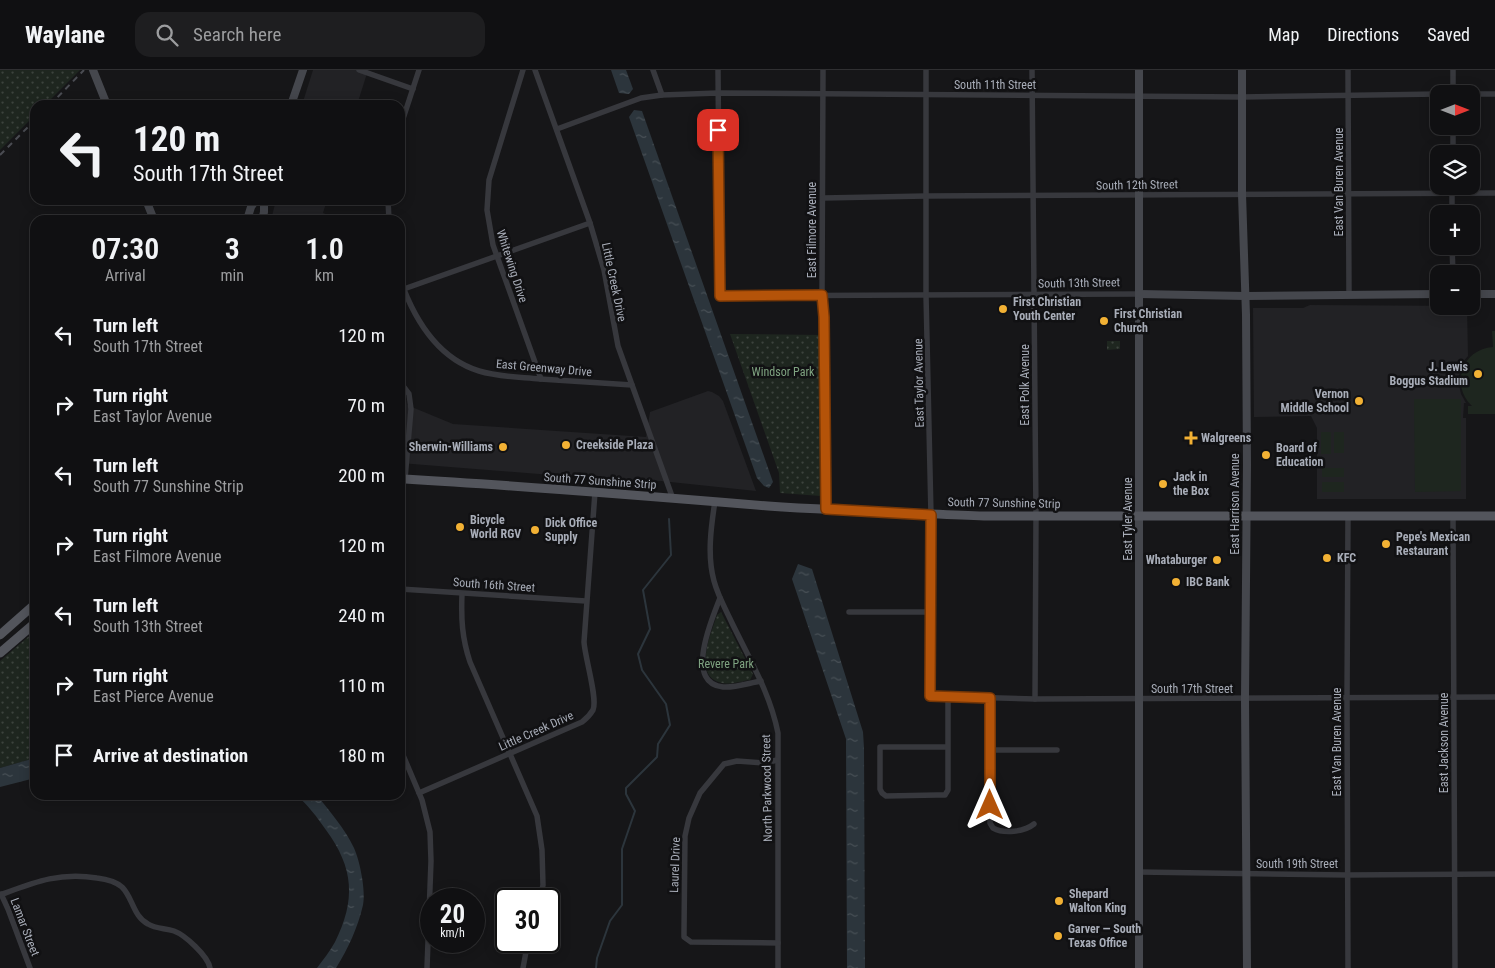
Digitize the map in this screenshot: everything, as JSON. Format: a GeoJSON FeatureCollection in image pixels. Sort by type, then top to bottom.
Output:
{"type":"FeatureCollection","features":[{"type":"Feature","properties":{"kind":"main road"},"geometry":{"type":"LineString","coordinates":[[93,70],[105,100]]}},
{"type":"Feature","properties":{"kind":"main road"},"geometry":{"type":"LineString","coordinates":[[294,100],[303,70]]}},
{"type":"Feature","properties":{"kind":"main road","name":"East Tyler Avenue"},"geometry":{"type":"LineString","coordinates":[[1139,70],[1139,968]]}},
{"type":"Feature","properties":{"kind":"main road","name":"East Harrison Avenue"},"geometry":{"type":"LineString","coordinates":[[1242,70],[1242,194],[1246,296],[1245,700],[1247,968]]}},
{"type":"Feature","properties":{"kind":"main road","name":"South 13th Street"},"geometry":{"type":"LineString","coordinates":[[1139,294],[1246,296],[1430,294]]}},
{"type":"Feature","properties":{"kind":"main road"},"geometry":{"type":"LineString","coordinates":[[1480,294],[1495,294]]}},
{"type":"Feature","properties":{"kind":"main road","name":"South 77 Sunshine Strip"},"geometry":{"type":"LineString","coordinates":[[405,479],[673,499],[931,515],[1495,516]]}},
{"type":"Feature","properties":{"kind":"main road"},"geometry":{"type":"LineString","coordinates":[[0,635],[30,608]]}},
{"type":"Feature","properties":{"kind":"main road"},"geometry":{"type":"LineString","coordinates":[[0,653],[30,627]]}},
{"type":"Feature","properties":{"kind":"street"},"geometry":{"type":"LineString","coordinates":[[359,70],[413,89]]}},
{"type":"Feature","properties":{"kind":"street"},"geometry":{"type":"LineString","coordinates":[[405,113],[419,70]]}},
{"type":"Feature","properties":{"kind":"street","name":"Whitewing Drive"},"geometry":{"type":"LineString","coordinates":[[524,70],[487,191],[488,220],[491,237],[541,379]]}},
{"type":"Feature","properties":{"kind":"street","name":"Little Creek Drive"},"geometry":{"type":"LineString","coordinates":[[535,70],[590,223],[604,270],[618,346],[673,499]]}},
{"type":"Feature","properties":{"kind":"street"},"geometry":{"type":"LineString","coordinates":[[653,70],[662,95]]}},
{"type":"Feature","properties":{"kind":"street"},"geometry":{"type":"LineString","coordinates":[[718,70],[718,93]]}},
{"type":"Feature","properties":{"kind":"street","name":"East Filmore Avenue"},"geometry":{"type":"LineString","coordinates":[[823,70],[822,295],[824,317],[826,509]]}},
{"type":"Feature","properties":{"kind":"street","name":"East Taylor Avenue"},"geometry":{"type":"LineString","coordinates":[[926,70],[926,295],[931,515],[930,696]]}},
{"type":"Feature","properties":{"kind":"street","name":"East Polk Avenue"},"geometry":{"type":"LineString","coordinates":[[1032,70],[1036,516],[1034,700]]}},
{"type":"Feature","properties":{"kind":"street","name":"East Van Buren Avenue"},"geometry":{"type":"LineString","coordinates":[[1348,70],[1349,294]]}},
{"type":"Feature","properties":{"kind":"street"},"geometry":{"type":"LineString","coordinates":[[1453,70],[1453,85]]}},
{"type":"Feature","properties":{"kind":"street","name":"South 11th Street"},"geometry":{"type":"LineString","coordinates":[[557,129],[629,102],[662,95],[718,93],[1242,97],[1430,94]]}},
{"type":"Feature","properties":{"kind":"street","name":"South 13th Street"},"geometry":{"type":"LineString","coordinates":[[718,93],[720,296],[1139,294]]}},
{"type":"Feature","properties":{"kind":"street"},"geometry":{"type":"LineString","coordinates":[[1480,94],[1495,94]]}},
{"type":"Feature","properties":{"kind":"street","name":"South 12th Street"},"geometry":{"type":"LineString","coordinates":[[823,198],[1430,194]]}},
{"type":"Feature","properties":{"kind":"street","name":"South 12th Street"},"geometry":{"type":"LineString","coordinates":[[1480,194],[1495,194]]}},
{"type":"Feature","properties":{"kind":"street"},"geometry":{"type":"LineString","coordinates":[[405,289],[590,223]]}},
{"type":"Feature","properties":{"kind":"street","name":"East Greenway Drive"},"geometry":{"type":"LineString","coordinates":[[405,296],[417,320],[430,338],[453,358],[479,371],[498,375],[632,386]]}},
{"type":"Feature","properties":{"kind":"street"},"geometry":{"type":"LineString","coordinates":[[405,389],[409,394],[411,409],[405,456]]}},
{"type":"Feature","properties":{"kind":"street","name":"Little Creek Drive"},"geometry":{"type":"LineString","coordinates":[[419,793],[582,722],[592,711],[594,695],[587,667],[584,642],[595,492]]}},
{"type":"Feature","properties":{"kind":"street","name":"North Parkwood Street"},"geometry":{"type":"LineString","coordinates":[[715,501],[710,561],[714,580],[720,598],[767,693],[776,726],[778,760],[778,968]]}},
{"type":"Feature","properties":{"kind":"street","name":"East Van Buren Avenue"},"geometry":{"type":"LineString","coordinates":[[1348,515],[1348,968]]}},
{"type":"Feature","properties":{"kind":"street","name":"East Jackson Avenue"},"geometry":{"type":"LineString","coordinates":[[1454,517],[1455,968]]}},
{"type":"Feature","properties":{"kind":"street","name":"South 16th Street"},"geometry":{"type":"LineString","coordinates":[[405,589],[586,601]]}},
{"type":"Feature","properties":{"kind":"street"},"geometry":{"type":"LineString","coordinates":[[462,594],[461,623],[470,662],[537,816],[542,850],[542,888]]}},
{"type":"Feature","properties":{"kind":"street"},"geometry":{"type":"LineString","coordinates":[[720,598],[703,650],[705,673],[712,683],[721,686],[761,681]]}},
{"type":"Feature","properties":{"kind":"street"},"geometry":{"type":"LineString","coordinates":[[849,612],[930,612]]}},
{"type":"Feature","properties":{"kind":"street","name":"South 17th Street"},"geometry":{"type":"LineString","coordinates":[[930,696],[1034,700],[1495,697]]}},
{"type":"Feature","properties":{"kind":"street"},"geometry":{"type":"LineString","coordinates":[[948,697],[948,747],[948,790],[945,795],[886,796],[882,794],[880,789],[880,747],[948,747]]}},
{"type":"Feature","properties":{"kind":"street"},"geometry":{"type":"LineString","coordinates":[[990,698],[990,824],[993,828],[1001,830],[1025,830],[1034,824]]}},
{"type":"Feature","properties":{"kind":"street"},"geometry":{"type":"LineString","coordinates":[[990,750],[1057,750]]}},
{"type":"Feature","properties":{"kind":"street"},"geometry":{"type":"LineString","coordinates":[[405,760],[419,793],[431,839],[427,968]]}},
{"type":"Feature","properties":{"kind":"street","name":"Laurel Drive"},"geometry":{"type":"LineString","coordinates":[[778,760],[765,763],[736,761],[724,764],[700,793],[689,818],[685,836],[684,932],[684,937],[691,942],[778,943]]}},
{"type":"Feature","properties":{"kind":"street","name":"South 19th Street"},"geometry":{"type":"LineString","coordinates":[[1139,872],[1347,875],[1495,874]]}},
{"type":"Feature","properties":{"kind":"street"},"geometry":{"type":"LineString","coordinates":[[1,894],[60,876],[81,876],[110,881],[122,888],[136,914],[142,920],[156,928],[171,930],[184,936],[206,958],[210,968]]}},
{"type":"Feature","properties":{"kind":"street","name":"Lamar Street"},"geometry":{"type":"LineString","coordinates":[[1,894],[30,968]]}},
{"type":"Feature","properties":{"kind":"street"},"geometry":{"type":"LineString","coordinates":[[523,968],[526,953]]}},
{"type":"Feature","properties":{"kind":"shaded area"},"geometry":{"type":"Polygon","coordinates":[[[313,70],[368,70],[359,100],[304,100],[313,70]]]}},
{"type":"Feature","properties":{"kind":"shaded area"},"geometry":{"type":"Polygon","coordinates":[[[275,205],[325,205],[323,213],[328,215],[272,215],[275,205]]]}},
{"type":"Feature","properties":{"kind":"shaded area","name":"Vernon Middle School"},"geometry":{"type":"Polygon","coordinates":[[[1310,305],[1430,306],[1430,315],[1467,315],[1468,356],[1462,363],[1458,380],[1461,394],[1466,403],[1464,403],[1463,418],[1466,418],[1466,499],[1317,499],[1317,428],[1311,416],[1254,417],[1253,308],[1303,308],[1310,305]]]}},
{"type":"Feature","properties":{"kind":"shaded area"},"geometry":{"type":"Polygon","coordinates":[[[708,391],[712,392],[723,401],[756,491],[661,481],[576,477],[405,463],[405,395],[407,405],[453,424],[646,437],[650,412],[708,391]]]}},
{"type":"Feature","properties":{"kind":"green space"},"geometry":{"type":"Polygon","coordinates":[[[0,70],[80,70],[50,100],[30,100],[30,120],[0,150],[0,70]]]}},
{"type":"Feature","properties":{"kind":"green space","name":"J. Lewis Boggus Stadium"},"geometry":{"type":"Polygon","coordinates":[[[1492,331],[1495,331],[1495,414],[1468,414],[1468,406],[1472,406],[1465,398],[1462,388],[1463,369],[1467,361],[1474,354],[1482,349],[1493,347],[1492,331]]]}},
{"type":"Feature","properties":{"kind":"green space","name":"Windsor Park"},"geometry":{"type":"Polygon","coordinates":[[[730,334],[821,335],[821,496],[780,493],[779,473],[730,334]]]}},
{"type":"Feature","properties":{"kind":"green space"},"geometry":{"type":"Polygon","coordinates":[[[1107,341],[1120,341],[1120,349],[1107,350],[1107,341]]]}},
{"type":"Feature","properties":{"kind":"green space"},"geometry":{"type":"Polygon","coordinates":[[[1414,399],[1461,399],[1461,491],[1415,492],[1414,399]]]}},
{"type":"Feature","properties":{"kind":"green space"},"geometry":{"type":"Polygon","coordinates":[[[1321,432],[1331,432],[1331,454],[1321,454],[1321,432]]]}},
{"type":"Feature","properties":{"kind":"green space"},"geometry":{"type":"Polygon","coordinates":[[[1334,432],[1344,432],[1344,453],[1334,453],[1334,432]]]}},
{"type":"Feature","properties":{"kind":"green space"},"geometry":{"type":"Polygon","coordinates":[[[1322,468],[1344,468],[1344,477],[1322,477],[1322,468]]]}},
{"type":"Feature","properties":{"kind":"green space"},"geometry":{"type":"Polygon","coordinates":[[[1322,482],[1344,482],[1344,492],[1322,492],[1322,482]]]}},
{"type":"Feature","properties":{"kind":"green space","name":"Revere Park"},"geometry":{"type":"Polygon","coordinates":[[[721,612],[753,674],[750,680],[723,683],[711,677],[707,670],[706,652],[717,615],[721,612]]]}},
{"type":"Feature","properties":{"kind":"green space"},"geometry":{"type":"Polygon","coordinates":[[[30,635],[30,759],[0,768],[0,661],[30,635]]]}},
{"type":"Feature","properties":{"kind":"water"},"geometry":{"type":"Polygon","coordinates":[[[611,70],[626,70],[633,89],[629,94],[619,93],[611,70]]]}},
{"type":"Feature","properties":{"kind":"water"},"geometry":{"type":"Polygon","coordinates":[[[634,110],[642,111],[773,482],[769,488],[764,486],[757,478],[629,117],[634,110]]]}},
{"type":"Feature","properties":{"kind":"water"},"geometry":{"type":"Polygon","coordinates":[[[798,564],[812,569],[863,732],[865,968],[847,968],[846,739],[792,579],[798,564]]]}},
{"type":"Feature","properties":{"kind":"water"},"geometry":{"type":"Polygon","coordinates":[[[30,759],[30,779],[0,787],[0,768],[30,759]]]}},
{"type":"Feature","properties":{"kind":"water"},"geometry":{"type":"Polygon","coordinates":[[[301,800],[321,800],[350,841],[360,868],[364,892],[363,905],[352,938],[336,968],[317,968],[329,952],[342,927],[349,898],[347,871],[335,844],[312,811],[301,800]]]}},
{"type":"Feature","properties":{"kind":"waterway"},"geometry":{"type":"LineString","coordinates":[[596,968],[597,958],[610,921],[622,905],[622,849],[635,811],[626,794],[626,788],[657,757],[658,744],[670,725],[666,704],[642,670],[638,654],[650,629],[643,590],[671,555],[669,519]]}},
{"type":"Feature","properties":{"kind":"railway"},"geometry":{"type":"LineString","coordinates":[[55,100],[84,70]]}},
{"type":"Feature","properties":{"kind":"railway"},"geometry":{"type":"LineString","coordinates":[[0,155],[30,125]]}},
{"type":"Feature","properties":{"kind":"place","name":"First Christian Youth Center"},"geometry":{"type":"Point","coordinates":[1003,309]}},
{"type":"Feature","properties":{"kind":"place","name":"First Christian Church"},"geometry":{"type":"Point","coordinates":[1104,321]}},
{"type":"Feature","properties":{"kind":"place","name":"J. Lewis Boggus Stadium"},"geometry":{"type":"Point","coordinates":[1478,374]}},
{"type":"Feature","properties":{"kind":"place","name":"Vernon Middle School"},"geometry":{"type":"Point","coordinates":[1359,401]}},
{"type":"Feature","properties":{"kind":"place","name":"Walgreens"},"geometry":{"type":"Point","coordinates":[1191,438]}},
{"type":"Feature","properties":{"kind":"place","name":"Creekside Plaza"},"geometry":{"type":"Point","coordinates":[566,445]}},
{"type":"Feature","properties":{"kind":"place","name":"Sherwin-Williams"},"geometry":{"type":"Point","coordinates":[503,447]}},
{"type":"Feature","properties":{"kind":"place","name":"Board of Education"},"geometry":{"type":"Point","coordinates":[1266,455]}},
{"type":"Feature","properties":{"kind":"place","name":"Jack in the Box"},"geometry":{"type":"Point","coordinates":[1163,484]}},
{"type":"Feature","properties":{"kind":"place","name":"Bicycle World RGV"},"geometry":{"type":"Point","coordinates":[460,527]}},
{"type":"Feature","properties":{"kind":"place","name":"Dick Office Supply"},"geometry":{"type":"Point","coordinates":[535,530]}},
{"type":"Feature","properties":{"kind":"place","name":"Pepe's Mexican Restaurant"},"geometry":{"type":"Point","coordinates":[1386,544]}},
{"type":"Feature","properties":{"kind":"place","name":"KFC"},"geometry":{"type":"Point","coordinates":[1327,558]}},
{"type":"Feature","properties":{"kind":"place","name":"Whataburger"},"geometry":{"type":"Point","coordinates":[1217,560]}},
{"type":"Feature","properties":{"kind":"place","name":"IBC Bank"},"geometry":{"type":"Point","coordinates":[1176,582]}},
{"type":"Feature","properties":{"kind":"place","name":"Shepard Walton King"},"geometry":{"type":"Point","coordinates":[1059,901]}},
{"type":"Feature","properties":{"kind":"place","name":"Garver — South Texas Office"},"geometry":{"type":"Point","coordinates":[1058,936]}},
{"type":"Feature","properties":{"kind":"route"},"geometry":{"type":"LineString","coordinates":[[718,130],[720,296],[822,295],[824,317],[826,509],[931,515],[930,696],[990,698],[990,805]]}}]}
